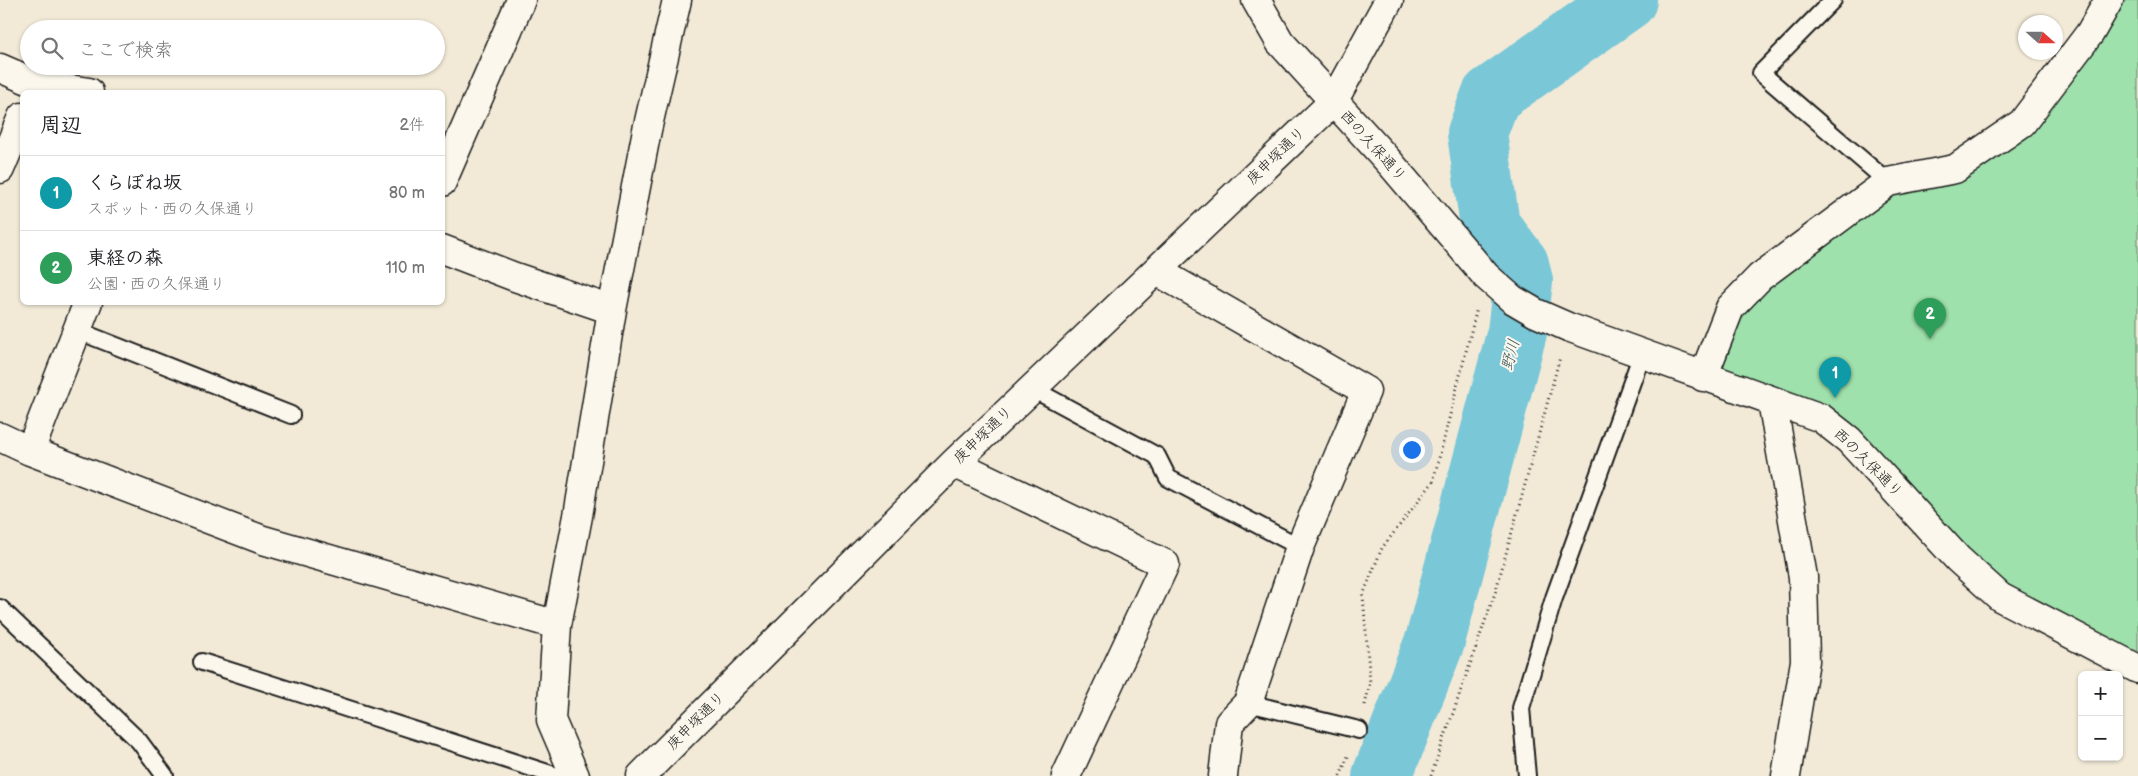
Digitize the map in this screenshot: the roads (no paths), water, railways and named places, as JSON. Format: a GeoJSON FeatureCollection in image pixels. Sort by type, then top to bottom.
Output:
{"type":"FeatureCollection","features":[{"type":"Feature","properties":{"kind":"street"},"geometry":{"type":"LineString","coordinates":[[445,175],[521,0]]}},
{"type":"Feature","properties":{"kind":"street"},"geometry":{"type":"LineString","coordinates":[[575,776],[551,720],[556,625],[578,516],[612,310],[647,130],[677,0]]}},
{"type":"Feature","properties":{"kind":"street","name":"西の久保通り"},"geometry":{"type":"LineString","coordinates":[[1256,0],[1280,42],[1391,164],[1491,281],[1512,299],[1563,326],[1822,418],[1848,440],[1958,559],[2000,597],[2138,669]]}},
{"type":"Feature","properties":{"kind":"street","name":"庚申塚通り"},"geometry":{"type":"LineString","coordinates":[[641,776],[954,463],[1333,102],[1389,0]]}},
{"type":"Feature","properties":{"kind":"street"},"geometry":{"type":"LineString","coordinates":[[1703,377],[1730,308],[1760,277],[1888,182],[1955,169],[2022,123],[2090,33],[2109,0]]}},
{"type":"Feature","properties":{"kind":"street"},"geometry":{"type":"LineString","coordinates":[[0,68],[35,88],[62,90]]}},
{"type":"Feature","properties":{"kind":"street"},"geometry":{"type":"LineString","coordinates":[[0,169],[20,122]]}},
{"type":"Feature","properties":{"kind":"street"},"geometry":{"type":"LineString","coordinates":[[445,250],[515,278],[612,310]]}},
{"type":"Feature","properties":{"kind":"street"},"geometry":{"type":"LineString","coordinates":[[1157,271],[1366,391],[1300,547],[1248,703],[1229,723],[1223,776]]}},
{"type":"Feature","properties":{"kind":"street"},"geometry":{"type":"LineString","coordinates":[[30,451],[87,305]]}},
{"type":"Feature","properties":{"kind":"street"},"geometry":{"type":"LineString","coordinates":[[1772,401],[1803,577],[1805,661],[1786,776]]}},
{"type":"Feature","properties":{"kind":"street"},"geometry":{"type":"LineString","coordinates":[[0,437],[30,451],[263,540],[556,625]]}},
{"type":"Feature","properties":{"kind":"street"},"geometry":{"type":"LineString","coordinates":[[954,463],[1165,564],[1066,776]]}},
{"type":"Feature","properties":{"kind":"lane"},"geometry":{"type":"LineString","coordinates":[[1833,0],[1761,73],[1888,182]]}},
{"type":"Feature","properties":{"kind":"lane"},"geometry":{"type":"LineString","coordinates":[[76,330],[291,415]]}},
{"type":"Feature","properties":{"kind":"lane"},"geometry":{"type":"LineString","coordinates":[[1527,776],[1521,708],[1554,598],[1642,354]]}},
{"type":"Feature","properties":{"kind":"lane"},"geometry":{"type":"LineString","coordinates":[[1032,388],[1158,456],[1168,478],[1300,547]]}},
{"type":"Feature","properties":{"kind":"lane"},"geometry":{"type":"LineString","coordinates":[[0,608],[138,740],[165,776]]}},
{"type":"Feature","properties":{"kind":"lane"},"geometry":{"type":"LineString","coordinates":[[202,662],[557,776]]}},
{"type":"Feature","properties":{"kind":"lane"},"geometry":{"type":"LineString","coordinates":[[1248,703],[1359,730]]}},
{"type":"Feature","properties":{"kind":"waterway","name":"野川"},"geometry":{"type":"LineString","coordinates":[[1382,776],[1435,641],[1517,332],[1523,281],[1519,264],[1490,226],[1477,133],[1491,96],[1627,0]]}},
{"type":"Feature","properties":{"kind":"place","name":"東経の森"},"geometry":{"type":"Point","coordinates":[1930,339]}},
{"type":"Feature","properties":{"kind":"place","name":"くらぼね坂"},"geometry":{"type":"Point","coordinates":[1835,398]}}]}
